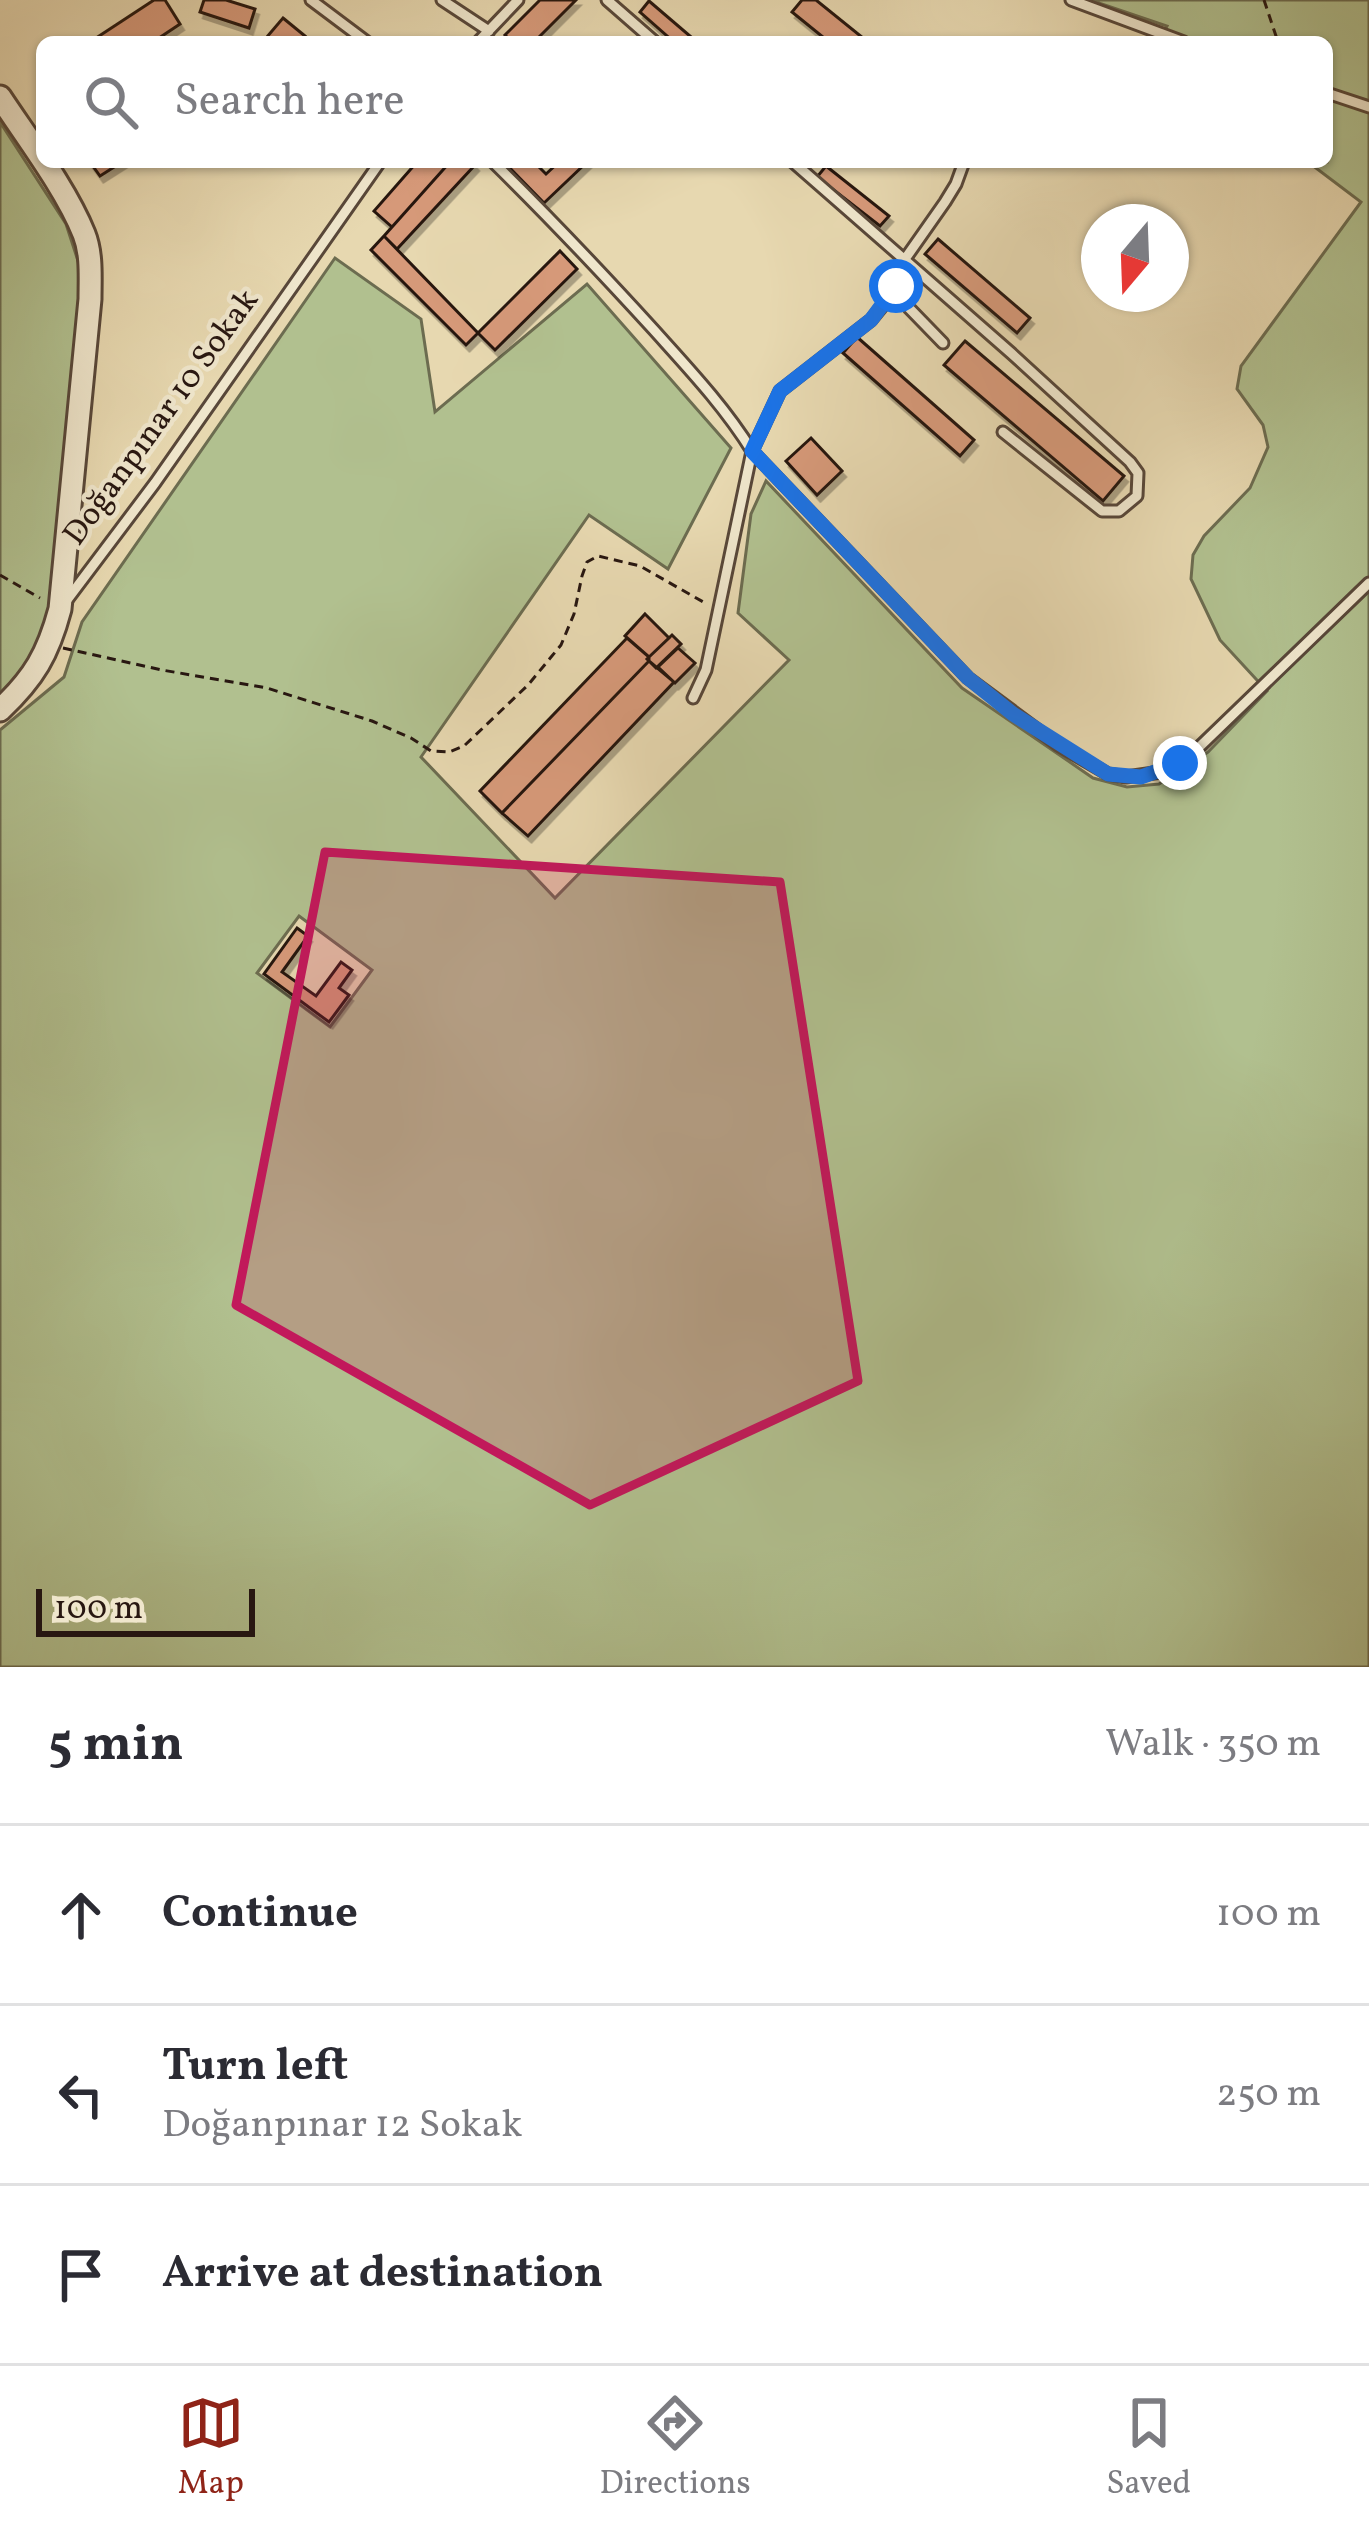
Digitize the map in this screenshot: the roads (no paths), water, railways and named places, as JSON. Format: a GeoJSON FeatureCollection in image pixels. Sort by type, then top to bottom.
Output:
{"type":"FeatureCollection","features":[{"type":"Feature","properties":{"kind":"street"},"geometry":{"type":"LineString","coordinates":[[0,97],[36,155]]}},
{"type":"Feature","properties":{"kind":"street"},"geometry":{"type":"LineString","coordinates":[[44,168],[85,236],[90,260],[60,609]]}},
{"type":"Feature","properties":{"kind":"street","name":"Doğanpınar 10 Sokak"},"geometry":{"type":"LineString","coordinates":[[0,710],[38,669],[60,609]]}},
{"type":"Feature","properties":{"kind":"lane"},"geometry":{"type":"LineString","coordinates":[[311,0],[359,36]]}},
{"type":"Feature","properties":{"kind":"lane"},"geometry":{"type":"LineString","coordinates":[[442,0],[489,31]]}},
{"type":"Feature","properties":{"kind":"lane"},"geometry":{"type":"LineString","coordinates":[[484,36],[518,0]]}},
{"type":"Feature","properties":{"kind":"lane"},"geometry":{"type":"LineString","coordinates":[[607,0],[648,36]]}},
{"type":"Feature","properties":{"kind":"lane"},"geometry":{"type":"LineString","coordinates":[[1071,0],[1168,36]]}},
{"type":"Feature","properties":{"kind":"lane"},"geometry":{"type":"LineString","coordinates":[[1333,95],[1369,106]]}},
{"type":"Feature","properties":{"kind":"lane","name":"Doğanpınar 10 Sokak"},"geometry":{"type":"LineString","coordinates":[[60,609],[155,483],[376,168]]}},
{"type":"Feature","properties":{"kind":"lane"},"geometry":{"type":"LineString","coordinates":[[499,168],[566,233],[700,382],[752,451],[968,678],[1058,745],[1108,774],[1141,777],[1161,772],[1192,754],[1369,583]]}},
{"type":"Feature","properties":{"kind":"lane"},"geometry":{"type":"LineString","coordinates":[[800,168],[1130,462],[1138,473],[1137,496],[1119,511],[1102,511],[1003,432]]}},
{"type":"Feature","properties":{"kind":"lane"},"geometry":{"type":"LineString","coordinates":[[693,698],[706,670],[752,451],[780,391],[871,320],[896,286],[904,259],[945,202],[961,168]]}},
{"type":"Feature","properties":{"kind":"lane"},"geometry":{"type":"LineString","coordinates":[[896,286],[909,308],[943,344]]}}]}
